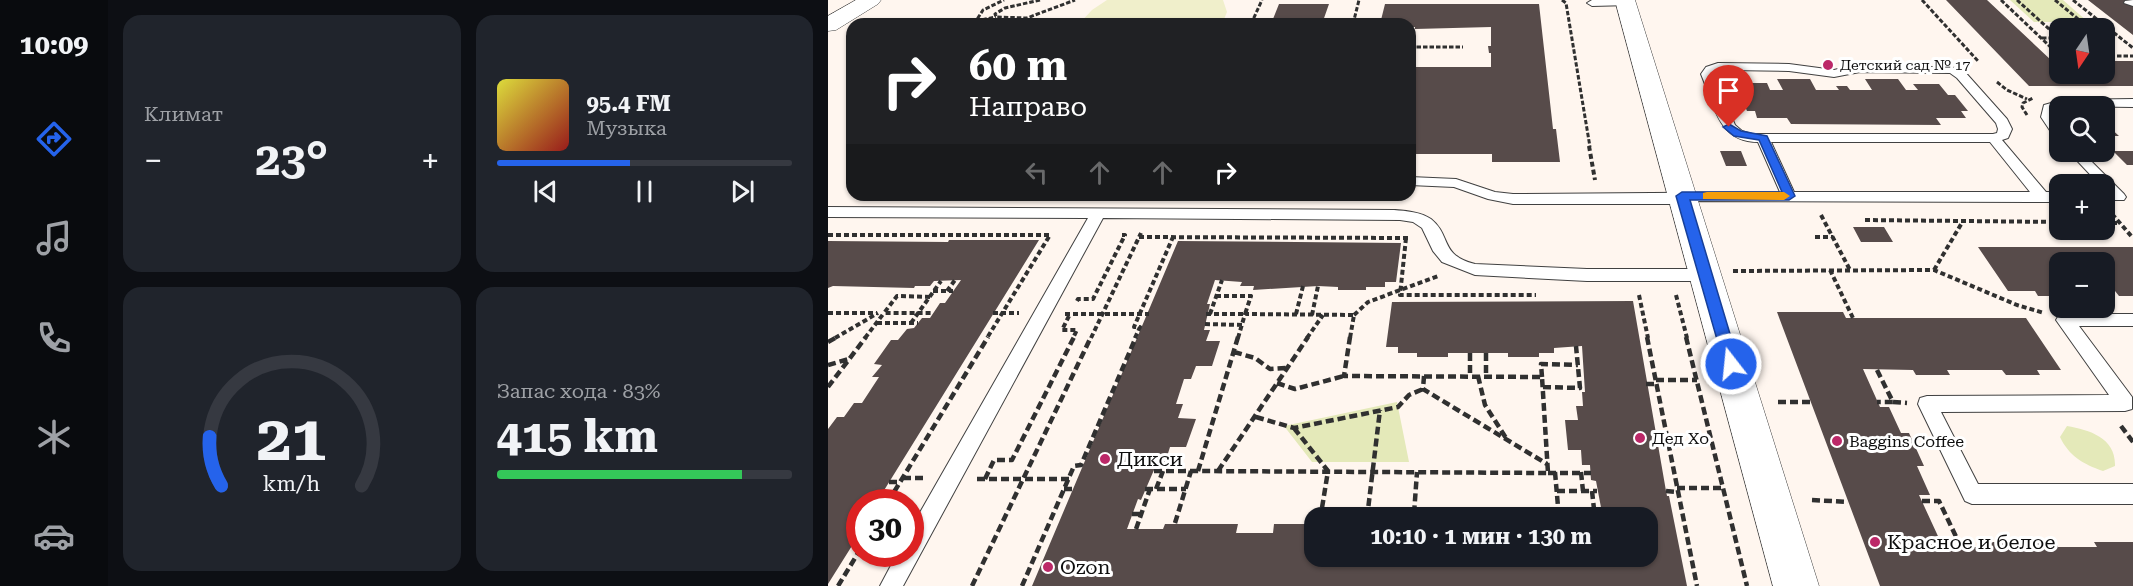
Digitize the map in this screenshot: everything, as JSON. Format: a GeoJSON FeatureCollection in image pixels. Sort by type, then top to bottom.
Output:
{"type":"FeatureCollection","features":[{"type":"Feature","properties":{"kind":"street"},"geometry":{"type":"LineString","coordinates":[[828,25],[871,0]]}},
{"type":"Feature","properties":{"kind":"street"},"geometry":{"type":"LineString","coordinates":[[1626,2],[1683,198],[1719,273],[1796,586]]}},
{"type":"Feature","properties":{"kind":"lane"},"geometry":{"type":"LineString","coordinates":[[1592,3],[1626,2]]}},
{"type":"Feature","properties":{"kind":"lane"},"geometry":{"type":"LineString","coordinates":[[1802,68],[1820,73],[1845,73],[1859,68],[1953,70],[1961,75],[2002,122],[2005,129],[2003,135],[1994,138],[1763,138],[1737,134],[1729,127],[1707,74],[1710,69],[1802,68]]}},
{"type":"Feature","properties":{"kind":"lane"},"geometry":{"type":"LineString","coordinates":[[2115,103],[2133,103]]}},
{"type":"Feature","properties":{"kind":"lane"},"geometry":{"type":"LineString","coordinates":[[1763,138],[1789,196]]}},
{"type":"Feature","properties":{"kind":"lane"},"geometry":{"type":"LineString","coordinates":[[1994,138],[2041,196]]}},
{"type":"Feature","properties":{"kind":"lane"},"geometry":{"type":"LineString","coordinates":[[2085,162],[2119,198]]}},
{"type":"Feature","properties":{"kind":"lane"},"geometry":{"type":"LineString","coordinates":[[1416,181],[1456,183],[1493,196],[1513,199],[2049,196]]}},
{"type":"Feature","properties":{"kind":"lane"},"geometry":{"type":"LineString","coordinates":[[828,212],[1397,215],[1421,221],[1431,228],[1440,253],[1461,266],[1473,269],[1550,275],[1719,273]]}},
{"type":"Feature","properties":{"kind":"lane"},"geometry":{"type":"LineString","coordinates":[[924,528],[1098,213]]}},
{"type":"Feature","properties":{"kind":"lane"},"geometry":{"type":"LineString","coordinates":[[2065,320],[2133,320]]}},
{"type":"Feature","properties":{"kind":"lane"},"geometry":{"type":"LineString","coordinates":[[2065,320],[2125,403],[1926,404],[1972,494],[2133,494]]}},
{"type":"Feature","properties":{"kind":"lane"},"geometry":{"type":"LineString","coordinates":[[891,586],[902,567]]}},
{"type":"Feature","properties":{"kind":"path"},"geometry":{"type":"LineString","coordinates":[[978,18],[983,10],[1004,0]]}},
{"type":"Feature","properties":{"kind":"path"},"geometry":{"type":"LineString","coordinates":[[996,17],[995,14],[1002,8],[1032,4],[1040,0]]}},
{"type":"Feature","properties":{"kind":"path"},"geometry":{"type":"LineString","coordinates":[[1022,18],[1034,16],[1075,0]]}},
{"type":"Feature","properties":{"kind":"path"},"geometry":{"type":"LineString","coordinates":[[1254,18],[1262,0]]}},
{"type":"Feature","properties":{"kind":"path"},"geometry":{"type":"LineString","coordinates":[[1354,18],[1359,0]]}},
{"type":"Feature","properties":{"kind":"path"},"geometry":{"type":"LineString","coordinates":[[1563,0],[1566,3],[1598,199]]}},
{"type":"Feature","properties":{"kind":"path"},"geometry":{"type":"LineString","coordinates":[[1923,0],[1983,67]]}},
{"type":"Feature","properties":{"kind":"path"},"geometry":{"type":"LineString","coordinates":[[2001,0],[2049,46]]}},
{"type":"Feature","properties":{"kind":"path"},"geometry":{"type":"LineString","coordinates":[[2017,0],[2049,30]]}},
{"type":"Feature","properties":{"kind":"path"},"geometry":{"type":"LineString","coordinates":[[2055,0],[2076,18]]}},
{"type":"Feature","properties":{"kind":"path"},"geometry":{"type":"LineString","coordinates":[[2073,0],[2095,18]]}},
{"type":"Feature","properties":{"kind":"path"},"geometry":{"type":"LineString","coordinates":[[992,18],[1001,18]]}},
{"type":"Feature","properties":{"kind":"path"},"geometry":{"type":"LineString","coordinates":[[2115,34],[2133,48]]}},
{"type":"Feature","properties":{"kind":"path"},"geometry":{"type":"LineString","coordinates":[[2041,38],[2049,38]]}},
{"type":"Feature","properties":{"kind":"path"},"geometry":{"type":"LineString","coordinates":[[1416,47],[1464,47]]}},
{"type":"Feature","properties":{"kind":"path"},"geometry":{"type":"LineString","coordinates":[[2115,51],[2121,56]]}},
{"type":"Feature","properties":{"kind":"path"},"geometry":{"type":"LineString","coordinates":[[2115,56],[2133,56]]}},
{"type":"Feature","properties":{"kind":"path"},"geometry":{"type":"LineString","coordinates":[[1991,76],[2007,90],[2028,99]]}},
{"type":"Feature","properties":{"kind":"path"},"geometry":{"type":"LineString","coordinates":[[1819,210],[1850,270]]}},
{"type":"Feature","properties":{"kind":"path"},"geometry":{"type":"LineString","coordinates":[[972,586],[1151,213]]}},
{"type":"Feature","properties":{"kind":"path"},"geometry":{"type":"LineString","coordinates":[[2115,218],[2133,238]]}},
{"type":"Feature","properties":{"kind":"path"},"geometry":{"type":"LineString","coordinates":[[1865,220],[2049,222]]}},
{"type":"Feature","properties":{"kind":"path"},"geometry":{"type":"LineString","coordinates":[[1934,270],[1963,221]]}},
{"type":"Feature","properties":{"kind":"path"},"geometry":{"type":"LineString","coordinates":[[985,479],[994,460],[1012,460],[1077,330],[1062,330],[1078,299],[1093,299],[1125,235],[1086,234]]}},
{"type":"Feature","properties":{"kind":"path"},"geometry":{"type":"LineString","coordinates":[[828,235],[1050,235],[896,489]]}},
{"type":"Feature","properties":{"kind":"path"},"geometry":{"type":"LineString","coordinates":[[982,240],[986,235]]}},
{"type":"Feature","properties":{"kind":"path"},"geometry":{"type":"LineString","coordinates":[[1139,237],[1434,238]]}},
{"type":"Feature","properties":{"kind":"path"},"geometry":{"type":"LineString","coordinates":[[1022,586],[1074,466],[1081,465],[1140,327],[1134,327],[1173,237]]}},
{"type":"Feature","properties":{"kind":"path"},"geometry":{"type":"LineString","coordinates":[[1815,237],[1833,237]]}},
{"type":"Feature","properties":{"kind":"path"},"geometry":{"type":"LineString","coordinates":[[1406,238],[1400,294],[1546,295]]}},
{"type":"Feature","properties":{"kind":"path"},"geometry":{"type":"LineString","coordinates":[[1344,376],[1354,315],[1368,302],[1461,266]]}},
{"type":"Feature","properties":{"kind":"path"},"geometry":{"type":"LineString","coordinates":[[1830,270],[1853,318]]}},
{"type":"Feature","properties":{"kind":"path"},"geometry":{"type":"LineString","coordinates":[[1719,273],[1934,270],[2017,305],[2065,320]]}},
{"type":"Feature","properties":{"kind":"path"},"geometry":{"type":"LineString","coordinates":[[947,291],[955,280]]}},
{"type":"Feature","properties":{"kind":"path"},"geometry":{"type":"LineString","coordinates":[[1211,325],[1210,314],[1222,280]]}},
{"type":"Feature","properties":{"kind":"path"},"geometry":{"type":"LineString","coordinates":[[911,323],[940,282]]}},
{"type":"Feature","properties":{"kind":"path"},"geometry":{"type":"LineString","coordinates":[[1296,314],[1303,286]]}},
{"type":"Feature","properties":{"kind":"path"},"geometry":{"type":"LineString","coordinates":[[1312,315],[1318,286]]}},
{"type":"Feature","properties":{"kind":"path"},"geometry":{"type":"LineString","coordinates":[[933,291],[953,291]]}},
{"type":"Feature","properties":{"kind":"path"},"geometry":{"type":"LineString","coordinates":[[1198,471],[1251,296],[1217,294],[1211,291]]}},
{"type":"Feature","properties":{"kind":"path"},"geometry":{"type":"LineString","coordinates":[[828,387],[897,296],[930,297]]}},
{"type":"Feature","properties":{"kind":"path"},"geometry":{"type":"LineString","coordinates":[[1628,296],[1639,296],[1697,586]]}},
{"type":"Feature","properties":{"kind":"path"},"geometry":{"type":"LineString","coordinates":[[828,313],[933,313]]}},
{"type":"Feature","properties":{"kind":"path"},"geometry":{"type":"LineString","coordinates":[[828,342],[878,313]]}},
{"type":"Feature","properties":{"kind":"path"},"geometry":{"type":"LineString","coordinates":[[993,314],[1002,313]]}},
{"type":"Feature","properties":{"kind":"path"},"geometry":{"type":"LineString","coordinates":[[1078,314],[1149,314]]}},
{"type":"Feature","properties":{"kind":"path"},"geometry":{"type":"LineString","coordinates":[[1210,314],[1354,315]]}},
{"type":"Feature","properties":{"kind":"path"},"geometry":{"type":"LineString","coordinates":[[1218,471],[1323,315]]}},
{"type":"Feature","properties":{"kind":"path"},"geometry":{"type":"LineString","coordinates":[[877,323],[918,323]]}},
{"type":"Feature","properties":{"kind":"path"},"geometry":{"type":"LineString","coordinates":[[1205,324],[1242,325]]}},
{"type":"Feature","properties":{"kind":"path"},"geometry":{"type":"LineString","coordinates":[[1543,387],[1580,388],[1582,384],[1576,346]]}},
{"type":"Feature","properties":{"kind":"path"},"geometry":{"type":"LineString","coordinates":[[1234,352],[1255,358],[1270,369],[1287,368]]}},
{"type":"Feature","properties":{"kind":"path"},"geometry":{"type":"LineString","coordinates":[[1470,353],[1470,376]]}},
{"type":"Feature","properties":{"kind":"path"},"geometry":{"type":"LineString","coordinates":[[1486,353],[1486,376]]}},
{"type":"Feature","properties":{"kind":"path"},"geometry":{"type":"LineString","coordinates":[[828,365],[850,359]]}},
{"type":"Feature","properties":{"kind":"path"},"geometry":{"type":"LineString","coordinates":[[1548,473],[1541,364],[1585,368]]}},
{"type":"Feature","properties":{"kind":"path"},"geometry":{"type":"LineString","coordinates":[[1876,370],[1893,402],[1877,402]]}},
{"type":"Feature","properties":{"kind":"path"},"geometry":{"type":"LineString","coordinates":[[1277,383],[1295,389],[1344,376],[1542,377]]}},
{"type":"Feature","properties":{"kind":"path"},"geometry":{"type":"LineString","coordinates":[[1423,389],[1424,376]]}},
{"type":"Feature","properties":{"kind":"path"},"geometry":{"type":"LineString","coordinates":[[1478,376],[1480,389],[1489,412],[1501,426],[1506,439]]}},
{"type":"Feature","properties":{"kind":"path"},"geometry":{"type":"LineString","coordinates":[[1646,384],[1696,380]]}},
{"type":"Feature","properties":{"kind":"path"},"geometry":{"type":"LineString","coordinates":[[1256,417],[1293,428],[1398,406],[1409,395],[1423,389]]}},
{"type":"Feature","properties":{"kind":"path"},"geometry":{"type":"LineString","coordinates":[[1423,389],[1548,464]]}},
{"type":"Feature","properties":{"kind":"path"},"geometry":{"type":"LineString","coordinates":[[1778,402],[1811,402]]}},
{"type":"Feature","properties":{"kind":"path"},"geometry":{"type":"LineString","coordinates":[[1368,507],[1380,410]]}},
{"type":"Feature","properties":{"kind":"path"},"geometry":{"type":"LineString","coordinates":[[1293,428],[1328,471],[1323,507]]}},
{"type":"Feature","properties":{"kind":"path"},"geometry":{"type":"LineString","coordinates":[[1154,471],[1591,473]]}},
{"type":"Feature","properties":{"kind":"path"},"geometry":{"type":"LineString","coordinates":[[1136,529],[1150,489],[1162,471]]}},
{"type":"Feature","properties":{"kind":"path"},"geometry":{"type":"LineString","coordinates":[[1175,523],[1191,471]]}},
{"type":"Feature","properties":{"kind":"path"},"geometry":{"type":"LineString","coordinates":[[1414,507],[1417,472]]}},
{"type":"Feature","properties":{"kind":"path"},"geometry":{"type":"LineString","coordinates":[[1555,472],[1558,507]]}},
{"type":"Feature","properties":{"kind":"path"},"geometry":{"type":"LineString","coordinates":[[1581,472],[1583,491]]}},
{"type":"Feature","properties":{"kind":"path"},"geometry":{"type":"LineString","coordinates":[[889,482],[933,478]]}},
{"type":"Feature","properties":{"kind":"path"},"geometry":{"type":"LineString","coordinates":[[999,478],[1069,479]]}},
{"type":"Feature","properties":{"kind":"path"},"geometry":{"type":"LineString","coordinates":[[1666,491],[1723,488]]}},
{"type":"Feature","properties":{"kind":"path"},"geometry":{"type":"LineString","coordinates":[[1064,489],[1075,489]]}},
{"type":"Feature","properties":{"kind":"path"},"geometry":{"type":"LineString","coordinates":[[1150,489],[1186,489]]}},
{"type":"Feature","properties":{"kind":"path"},"geometry":{"type":"LineString","coordinates":[[1557,491],[1594,491],[1594,507]]}},
{"type":"Feature","properties":{"kind":"path"},"geometry":{"type":"LineString","coordinates":[[1812,500],[1848,502]]}},
{"type":"Feature","properties":{"kind":"path"},"geometry":{"type":"LineString","coordinates":[[1923,501],[1939,501],[1961,547]]}},
{"type":"Feature","properties":{"kind":"path"},"geometry":{"type":"LineString","coordinates":[[1132,514],[1142,514]]}},
{"type":"Feature","properties":{"kind":"path"},"geometry":{"type":"LineString","coordinates":[[838,586],[850,567]]}},
{"type":"Feature","properties":{"kind":"green space"},"geometry":{"type":"Polygon","coordinates":[[[1107,0],[1223,0],[1227,12],[1224,18],[1085,18],[1107,0]]]}},
{"type":"Feature","properties":{"kind":"green space"},"geometry":{"type":"Polygon","coordinates":[[[2010,0],[2063,0],[2083,18],[2049,18],[2049,22],[2034,22],[2010,0]]]}},
{"type":"Feature","properties":{"kind":"green space"},"geometry":{"type":"Polygon","coordinates":[[[1397,402],[1409,462],[1312,462],[1284,426],[1397,402]]]}},
{"type":"Feature","properties":{"kind":"green space"},"geometry":{"type":"Polygon","coordinates":[[[2067,426],[2093,433],[2106,442],[2114,456],[2115,466],[2103,471],[2072,454],[2060,437],[2067,426]]]}},
{"type":"Feature","properties":{"kind":"building"},"geometry":{"type":"Polygon","coordinates":[[[1946,0],[1987,0],[2049,58],[2049,84],[2115,84],[2115,61],[2133,61],[2133,86],[2029,86],[1946,0]]]}},
{"type":"Feature","properties":{"kind":"building"},"geometry":{"type":"Polygon","coordinates":[[[2088,0],[2125,0],[2133,6],[2133,35],[2115,21],[2115,18],[2111,18],[2088,0]]]}},
{"type":"Feature","properties":{"kind":"building"},"geometry":{"type":"Polygon","coordinates":[[[1279,4],[1329,4],[1324,18],[1273,18],[1279,4]]]}},
{"type":"Feature","properties":{"kind":"building"},"geometry":{"type":"Polygon","coordinates":[[[1385,4],[1539,4],[1553,129],[1556,129],[1560,162],[1492,162],[1492,154],[1416,154],[1416,67],[1491,67],[1491,53],[1489,53],[1488,46],[1491,46],[1491,27],[1416,29],[1416,18],[1382,18],[1385,4]]]}},
{"type":"Feature","properties":{"kind":"building"},"geometry":{"type":"Polygon","coordinates":[[[1777,79],[1810,79],[1816,90],[1839,90],[1836,86],[1847,86],[1850,90],[1872,90],[1865,79],[1898,79],[1906,90],[1918,90],[1913,84],[1939,84],[1948,95],[1955,95],[1968,111],[1961,111],[1966,118],[1936,118],[1941,125],[1791,124],[1787,118],[1757,118],[1755,111],[1747,111],[1740,95],[1747,95],[1742,83],[1767,83],[1770,90],[1783,90],[1777,79]]]}},
{"type":"Feature","properties":{"kind":"building"},"geometry":{"type":"Polygon","coordinates":[[[1720,151],[1741,151],[1747,166],[1726,166],[1720,151]]]}},
{"type":"Feature","properties":{"kind":"building"},"geometry":{"type":"Polygon","coordinates":[[[2115,151],[2133,151],[2133,165],[2127,165],[2115,151]]]}},
{"type":"Feature","properties":{"kind":"building"},"geometry":{"type":"Polygon","coordinates":[[[1853,227],[1884,227],[1893,242],[1861,242],[1853,227]]]}},
{"type":"Feature","properties":{"kind":"building"},"geometry":{"type":"Polygon","coordinates":[[[949,240],[1039,240],[885,489],[846,489],[846,555],[828,584],[828,429],[837,417],[844,417],[854,403],[862,403],[879,377],[872,377],[882,365],[874,364],[891,340],[898,340],[907,329],[914,328],[922,318],[930,318],[940,303],[945,303],[961,280],[934,281],[930,286],[915,286],[914,288],[833,286],[828,288],[828,241],[948,242],[949,240]]]}},
{"type":"Feature","properties":{"kind":"building"},"geometry":{"type":"Polygon","coordinates":[[[1178,241],[1401,243],[1396,282],[1385,282],[1385,287],[1366,287],[1366,290],[1338,290],[1338,287],[1318,286],[1253,290],[1254,286],[1240,286],[1242,282],[1215,280],[1207,304],[1210,304],[1204,330],[1210,330],[1206,341],[1220,341],[1212,366],[1196,366],[1191,379],[1184,379],[1176,404],[1183,404],[1178,418],[1196,419],[1186,447],[1170,447],[1165,463],[1157,463],[1141,500],[1138,499],[1127,529],[1163,529],[1165,524],[1238,524],[1236,533],[1273,533],[1274,524],[1304,524],[1304,567],[1658,567],[1658,507],[1601,507],[1596,481],[1591,480],[1590,465],[1582,465],[1581,450],[1568,450],[1565,420],[1578,420],[1576,406],[1583,406],[1582,392],[1585,392],[1582,346],[1554,348],[1554,353],[1539,353],[1539,357],[1508,357],[1508,353],[1448,353],[1448,357],[1417,357],[1417,353],[1398,353],[1398,347],[1386,347],[1392,302],[1633,301],[1666,491],[1669,496],[1687,586],[1032,586],[1178,241]]]}},
{"type":"Feature","properties":{"kind":"building"},"geometry":{"type":"Polygon","coordinates":[[[1978,247],[2133,247],[2133,296],[2119,296],[2115,291],[2115,252],[2049,252],[2049,296],[2038,296],[2035,291],[2008,291],[1978,247]]]}},
{"type":"Feature","properties":{"kind":"building"},"geometry":{"type":"Polygon","coordinates":[[[1777,312],[1843,312],[1846,318],[2026,318],[2061,370],[2037,370],[2040,375],[2006,375],[2002,370],[1947,370],[1950,375],[1916,375],[1913,370],[1863,369],[1880,407],[1889,407],[1901,433],[1909,433],[1924,466],[1917,466],[1930,495],[1919,495],[1943,547],[1989,547],[1987,542],[2055,542],[2058,547],[2097,547],[2094,542],[2133,542],[2133,586],[1880,586],[1777,312]]]}},
{"type":"Feature","properties":{"kind":"slow traffic"},"geometry":{"type":"LineString","coordinates":[[1707,196],[1784,196]]}},
{"type":"Feature","properties":{"kind":"place","name":"Детский сад № 17"},"geometry":{"type":"Point","coordinates":[1828,65]}},
{"type":"Feature","properties":{"kind":"place","name":"Дед Хо"},"geometry":{"type":"Point","coordinates":[1640,438]}},
{"type":"Feature","properties":{"kind":"place","name":"Baggins Coffee"},"geometry":{"type":"Point","coordinates":[1837,441]}},
{"type":"Feature","properties":{"kind":"place","name":"Дикси"},"geometry":{"type":"Point","coordinates":[1105,459]}},
{"type":"Feature","properties":{"kind":"place","name":"Крaсное и белoе"},"geometry":{"type":"Point","coordinates":[1875,542]}},
{"type":"Feature","properties":{"kind":"place","name":"Ozon"},"geometry":{"type":"Point","coordinates":[1048,567]}},
{"type":"Feature","properties":{"kind":"route"},"geometry":{"type":"LineString","coordinates":[[1729,127],[1737,134],[1751,138],[1763,138],[1789,196],[1682,196],[1731,364]]}}]}
